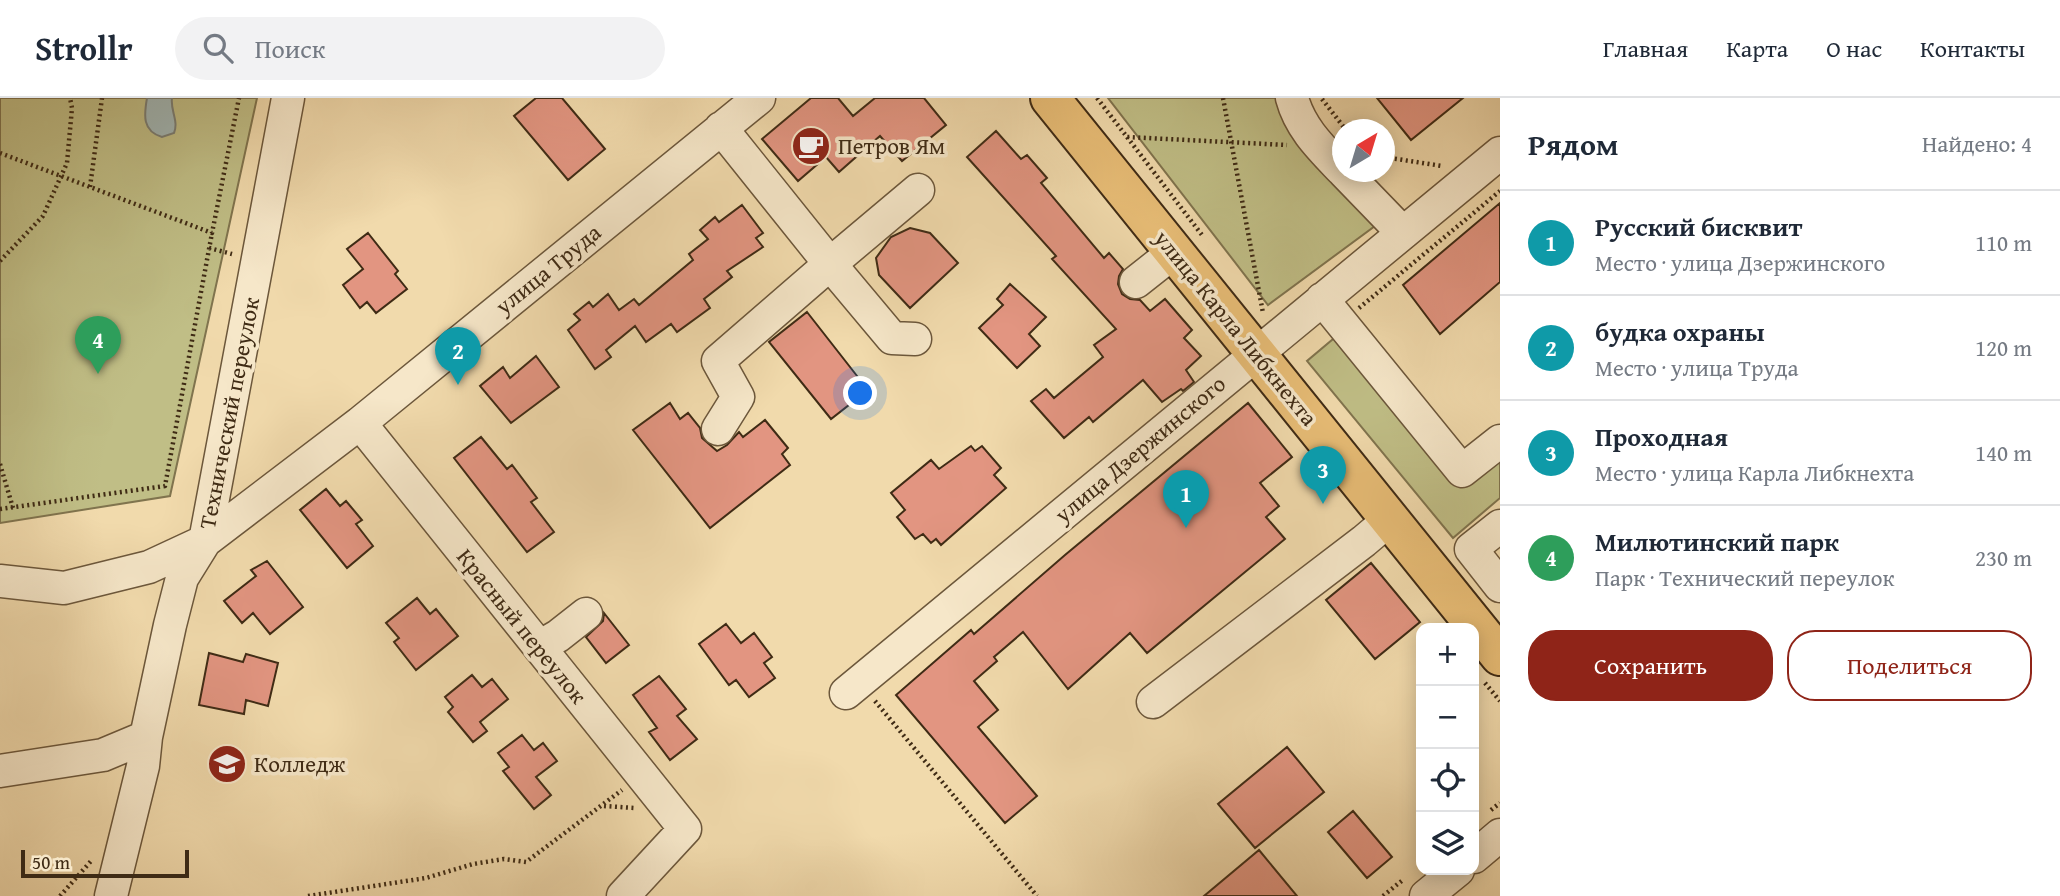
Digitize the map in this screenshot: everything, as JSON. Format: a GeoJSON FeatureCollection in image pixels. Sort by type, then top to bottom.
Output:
{"type":"FeatureCollection","features":[{"type":"Feature","properties":{"kind":"main road","name":"улица Карла Либкнехта"},"geometry":{"type":"LineString","coordinates":[[1050,98],[1189,244],[1256,354],[1500,656]]}},
{"type":"Feature","properties":{"kind":"street","name":"Технический переулок"},"geometry":{"type":"LineString","coordinates":[[111,896],[143,766],[146,737],[182,578],[205,541],[288,98]]}},
{"type":"Feature","properties":{"kind":"street","name":"улица Труда"},"geometry":{"type":"LineString","coordinates":[[205,541],[360,423],[758,98]]}},
{"type":"Feature","properties":{"kind":"street"},"geometry":{"type":"LineString","coordinates":[[1292,98],[1297,116],[1332,160]]}},
{"type":"Feature","properties":{"kind":"street"},"geometry":{"type":"LineString","coordinates":[[720,128],[892,338],[915,340]]}},
{"type":"Feature","properties":{"kind":"street","name":"улица Дзержинского"},"geometry":{"type":"LineString","coordinates":[[860,697],[1256,354],[1332,311],[1403,233],[1500,154]]}},
{"type":"Feature","properties":{"kind":"street"},"geometry":{"type":"LineString","coordinates":[[1354,182],[1403,233]]}},
{"type":"Feature","properties":{"kind":"street"},"geometry":{"type":"LineString","coordinates":[[718,429],[738,397],[718,361],[918,190]]}},
{"type":"Feature","properties":{"kind":"street"},"geometry":{"type":"LineString","coordinates":[[1136,282],[1189,244]]}},
{"type":"Feature","properties":{"kind":"street"},"geometry":{"type":"LineString","coordinates":[[1332,311],[1462,471],[1500,441]]}},
{"type":"Feature","properties":{"kind":"street","name":"Красный переулок"},"geometry":{"type":"LineString","coordinates":[[360,423],[685,829],[623,896]]}},
{"type":"Feature","properties":{"kind":"street"},"geometry":{"type":"LineString","coordinates":[[1153,702],[1390,519]]}},
{"type":"Feature","properties":{"kind":"street"},"geometry":{"type":"LineString","coordinates":[[1500,526],[1471,549],[1500,586]]}},
{"type":"Feature","properties":{"kind":"street"},"geometry":{"type":"LineString","coordinates":[[0,581],[64,588],[149,567],[205,541]]}},
{"type":"Feature","properties":{"kind":"street"},"geometry":{"type":"LineString","coordinates":[[539,647],[586,614]]}},
{"type":"Feature","properties":{"kind":"street"},"geometry":{"type":"LineString","coordinates":[[0,771],[103,755],[146,737]]}},
{"type":"Feature","properties":{"kind":"street"},"geometry":{"type":"LineString","coordinates":[[1479,853],[1500,835]]}},
{"type":"Feature","properties":{"kind":"street"},"geometry":{"type":"LineString","coordinates":[[1426,896],[1452,875]]}},
{"type":"Feature","properties":{"kind":"path"},"geometry":{"type":"LineString","coordinates":[[0,261],[43,216],[67,163],[72,108],[70,98]]}},
{"type":"Feature","properties":{"kind":"path"},"geometry":{"type":"LineString","coordinates":[[90,187],[103,98]]}},
{"type":"Feature","properties":{"kind":"path"},"geometry":{"type":"LineString","coordinates":[[0,509],[165,486],[239,98]]}},
{"type":"Feature","properties":{"kind":"path"},"geometry":{"type":"LineString","coordinates":[[1097,98],[1126,137],[1189,244]]}},
{"type":"Feature","properties":{"kind":"path"},"geometry":{"type":"LineString","coordinates":[[1223,98],[1263,314],[1254,303]]}},
{"type":"Feature","properties":{"kind":"path"},"geometry":{"type":"LineString","coordinates":[[1321,98],[1337,119]]}},
{"type":"Feature","properties":{"kind":"path"},"geometry":{"type":"LineString","coordinates":[[1126,137],[1320,147]]}},
{"type":"Feature","properties":{"kind":"path"},"geometry":{"type":"LineString","coordinates":[[0,153],[212,233]]}},
{"type":"Feature","properties":{"kind":"path"},"geometry":{"type":"LineString","coordinates":[[1395,159],[1452,168]]}},
{"type":"Feature","properties":{"kind":"path"},"geometry":{"type":"LineString","coordinates":[[1332,311],[1500,191]]}},
{"type":"Feature","properties":{"kind":"path"},"geometry":{"type":"LineString","coordinates":[[0,464],[13,508]]}},
{"type":"Feature","properties":{"kind":"path"},"geometry":{"type":"LineString","coordinates":[[860,697],[1037,896]]}},
{"type":"Feature","properties":{"kind":"path"},"geometry":{"type":"LineString","coordinates":[[309,896],[426,878],[473,864],[503,859],[526,862],[642,774]]}},
{"type":"Feature","properties":{"kind":"shaded area"},"geometry":{"type":"Polygon","coordinates":[[[0,98],[257,98],[170,496],[0,523],[0,98]]]}},
{"type":"Feature","properties":{"kind":"shaded area"},"geometry":{"type":"Polygon","coordinates":[[[147,98],[172,98],[176,124],[174,133],[162,137],[151,131],[145,116],[147,98]]]}},
{"type":"Feature","properties":{"kind":"shaded area"},"geometry":{"type":"Polygon","coordinates":[[[1108,98],[1284,98],[1332,161],[1332,182],[1348,182],[1379,223],[1268,305],[1108,98]]]}},
{"type":"Feature","properties":{"kind":"shaded area"},"geometry":{"type":"Polygon","coordinates":[[[1345,329],[1460,480],[1500,449],[1500,498],[1453,538],[1307,361],[1345,329]]]}},
{"type":"Feature","properties":{"kind":"building"},"geometry":{"type":"Polygon","coordinates":[[[536,98],[562,98],[605,149],[568,180],[514,116],[536,98]]]}},
{"type":"Feature","properties":{"kind":"building"},"geometry":{"type":"Polygon","coordinates":[[[811,98],[838,98],[853,116],[875,98],[924,98],[946,125],[902,161],[880,136],[839,172],[826,157],[798,181],[762,139],[811,98]]]}},
{"type":"Feature","properties":{"kind":"building"},"geometry":{"type":"Polygon","coordinates":[[[1377,98],[1463,98],[1411,140],[1377,98]]]}},
{"type":"Feature","properties":{"kind":"building"},"geometry":{"type":"Polygon","coordinates":[[[996,131],[1021,159],[1027,155],[1047,178],[1041,183],[1104,258],[1109,253],[1123,269],[1118,284],[1122,294],[1130,299],[1140,300],[1150,311],[1165,299],[1192,330],[1184,338],[1201,356],[1186,370],[1194,382],[1183,391],[1181,389],[1162,402],[1143,380],[1093,422],[1089,417],[1064,438],[1031,401],[1046,389],[1054,398],[1103,357],[1094,345],[1116,329],[1052,259],[1056,256],[967,157],[996,131]]]}},
{"type":"Feature","properties":{"kind":"building"},"geometry":{"type":"Polygon","coordinates":[[[1500,203],[1500,282],[1440,334],[1403,285],[1500,203]]]}},
{"type":"Feature","properties":{"kind":"building"},"geometry":{"type":"Polygon","coordinates":[[[742,205],[763,233],[756,238],[763,247],[727,271],[732,277],[704,299],[710,308],[677,332],[671,324],[646,342],[635,326],[606,350],[611,357],[595,369],[568,330],[580,320],[574,314],[589,302],[593,307],[608,294],[619,310],[634,299],[639,305],[693,260],[689,254],[708,239],[700,230],[715,217],[719,222],[742,205]]]}},
{"type":"Feature","properties":{"kind":"building"},"geometry":{"type":"Polygon","coordinates":[[[910,228],[930,233],[958,263],[910,308],[879,275],[876,258],[891,237],[910,228]]]}},
{"type":"Feature","properties":{"kind":"building"},"geometry":{"type":"Polygon","coordinates":[[[368,233],[398,271],[395,274],[407,289],[376,313],[367,302],[360,308],[343,285],[363,269],[347,249],[368,233]]]}},
{"type":"Feature","properties":{"kind":"building"},"geometry":{"type":"Polygon","coordinates":[[[1010,284],[1046,317],[1029,334],[1040,346],[1017,368],[979,328],[1003,305],[997,299],[1010,284]]]}},
{"type":"Feature","properties":{"kind":"building"},"geometry":{"type":"Polygon","coordinates":[[[807,312],[868,390],[831,419],[769,342],[807,312]]]}},
{"type":"Feature","properties":{"kind":"building"},"geometry":{"type":"Polygon","coordinates":[[[536,356],[559,387],[511,423],[480,386],[503,367],[510,378],[536,356]]]}},
{"type":"Feature","properties":{"kind":"building"},"geometry":{"type":"Polygon","coordinates":[[[670,403],[680,419],[688,413],[700,428],[702,438],[717,451],[739,432],[743,437],[765,420],[788,448],[782,454],[790,465],[710,528],[633,430],[670,403]]]}},
{"type":"Feature","properties":{"kind":"building"},"geometry":{"type":"Polygon","coordinates":[[[1248,403],[1292,457],[1260,483],[1279,506],[1266,517],[1285,539],[1147,653],[1130,633],[1068,689],[1023,632],[994,657],[997,661],[974,681],[998,710],[978,727],[1037,796],[1005,823],[896,695],[971,630],[974,634],[1248,403]]]}},
{"type":"Feature","properties":{"kind":"building"},"geometry":{"type":"Polygon","coordinates":[[[481,437],[507,469],[512,465],[537,498],[531,502],[554,532],[527,552],[454,458],[481,437]]]}},
{"type":"Feature","properties":{"kind":"building"},"geometry":{"type":"Polygon","coordinates":[[[971,446],[975,451],[982,446],[1001,468],[994,475],[1006,488],[941,545],[936,539],[931,543],[923,534],[915,539],[897,517],[905,510],[891,493],[931,460],[939,469],[971,446]]]}},
{"type":"Feature","properties":{"kind":"building"},"geometry":{"type":"Polygon","coordinates":[[[326,489],[340,506],[346,501],[362,520],[356,524],[373,546],[347,568],[300,510],[326,489]]]}},
{"type":"Feature","properties":{"kind":"building"},"geometry":{"type":"Polygon","coordinates":[[[267,561],[303,607],[270,634],[253,613],[242,623],[224,601],[256,576],[251,570],[267,561]]]}},
{"type":"Feature","properties":{"kind":"building"},"geometry":{"type":"Polygon","coordinates":[[[1371,563],[1420,622],[1375,659],[1326,600],[1371,563]]]}},
{"type":"Feature","properties":{"kind":"building"},"geometry":{"type":"Polygon","coordinates":[[[417,598],[430,614],[436,609],[458,636],[416,670],[394,642],[399,638],[386,623],[417,598]]]}},
{"type":"Feature","properties":{"kind":"building"},"geometry":{"type":"Polygon","coordinates":[[[604,613],[629,645],[606,663],[586,637],[603,621],[604,613]]]}},
{"type":"Feature","properties":{"kind":"building"},"geometry":{"type":"Polygon","coordinates":[[[726,624],[741,643],[754,633],[772,657],[764,663],[775,678],[749,697],[736,680],[729,685],[699,644],[726,624]]]}},
{"type":"Feature","properties":{"kind":"building"},"geometry":{"type":"Polygon","coordinates":[[[209,653],[243,662],[246,654],[278,663],[268,706],[246,700],[244,714],[199,705],[209,653]]]}},
{"type":"Feature","properties":{"kind":"building"},"geometry":{"type":"Polygon","coordinates":[[[472,675],[482,687],[492,679],[508,699],[480,722],[487,731],[473,742],[448,712],[453,707],[445,697],[472,675]]]}},
{"type":"Feature","properties":{"kind":"building"},"geometry":{"type":"Polygon","coordinates":[[[659,676],[686,709],[677,716],[697,739],[670,760],[649,732],[657,728],[633,695],[659,676]]]}},
{"type":"Feature","properties":{"kind":"building"},"geometry":{"type":"Polygon","coordinates":[[[522,735],[534,750],[543,743],[557,761],[536,777],[551,795],[534,809],[503,771],[509,767],[498,753],[522,735]]]}},
{"type":"Feature","properties":{"kind":"building"},"geometry":{"type":"Polygon","coordinates":[[[1287,747],[1324,792],[1255,848],[1218,804],[1287,747]]]}},
{"type":"Feature","properties":{"kind":"building"},"geometry":{"type":"Polygon","coordinates":[[[1353,811],[1392,857],[1367,878],[1328,832],[1353,811]]]}},
{"type":"Feature","properties":{"kind":"building"},"geometry":{"type":"Polygon","coordinates":[[[1259,850],[1297,896],[1204,896],[1259,850]]]}},
{"type":"Feature","properties":{"kind":"place","name":"Петров Ям"},"geometry":{"type":"Point","coordinates":[811,146]}},
{"type":"Feature","properties":{"kind":"place","name":"Милютинский парк"},"geometry":{"type":"Point","coordinates":[98,374]}},
{"type":"Feature","properties":{"kind":"place","name":"будка охраны"},"geometry":{"type":"Point","coordinates":[458,385]}},
{"type":"Feature","properties":{"kind":"place","name":"Проходная"},"geometry":{"type":"Point","coordinates":[1323,504]}},
{"type":"Feature","properties":{"kind":"place","name":"Русский бисквит"},"geometry":{"type":"Point","coordinates":[1186,528]}},
{"type":"Feature","properties":{"kind":"place","name":"Колледж"},"geometry":{"type":"Point","coordinates":[227,764]}}]}
